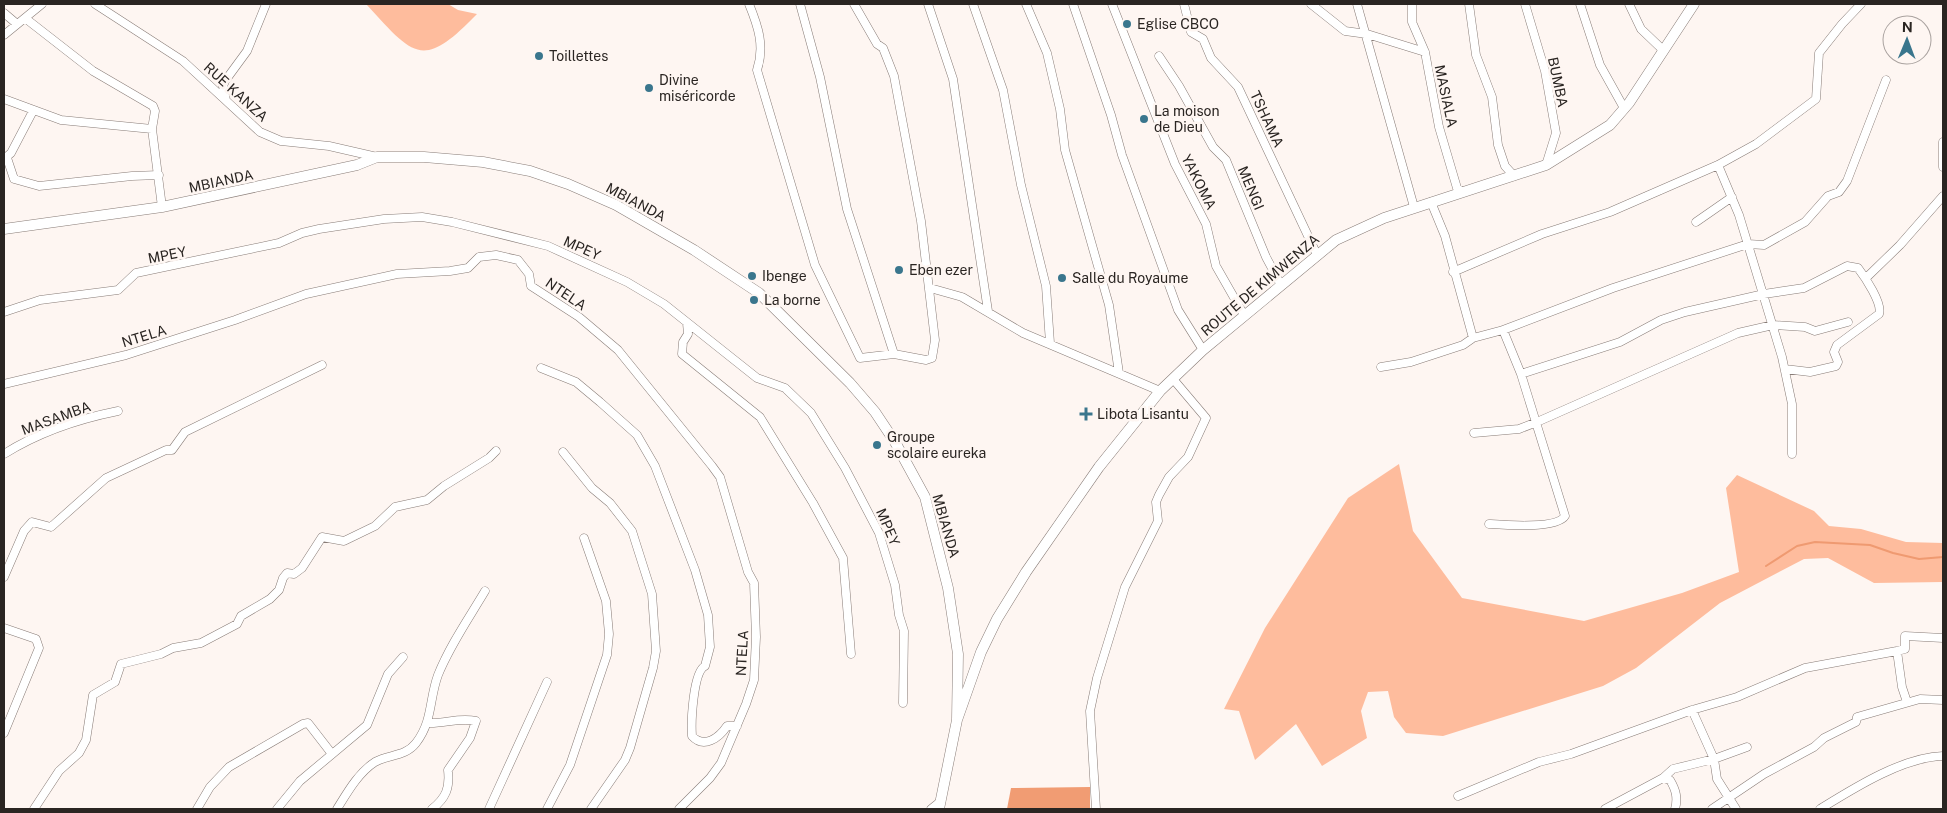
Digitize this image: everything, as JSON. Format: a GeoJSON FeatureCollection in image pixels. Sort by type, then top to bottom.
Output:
{"type":"FeatureCollection","features":[{"type":"Feature","properties":{"kind":"street"},"geometry":{"type":"LineString","coordinates":[[4,35],[8,34],[17,24],[42,4]]}},
{"type":"Feature","properties":{"kind":"street","name":"RUE KANZA"},"geometry":{"type":"LineString","coordinates":[[95,4],[161,49],[183,61],[260,132],[281,141],[329,146],[377,158]]}},
{"type":"Feature","properties":{"kind":"street"},"geometry":{"type":"LineString","coordinates":[[226,100],[223,86],[225,81],[247,51],[266,4]]}},
{"type":"Feature","properties":{"kind":"street"},"geometry":{"type":"LineString","coordinates":[[749,4],[756,21],[762,55],[757,70],[818,275],[860,358],[894,354],[926,360],[932,358],[935,340],[930,288],[914,180],[894,76],[883,48],[877,44],[854,4]]}},
{"type":"Feature","properties":{"kind":"street"},"geometry":{"type":"LineString","coordinates":[[800,4],[820,77],[847,210],[894,354]]}},
{"type":"Feature","properties":{"kind":"street"},"geometry":{"type":"LineString","coordinates":[[928,4],[953,79],[980,241],[988,311]]}},
{"type":"Feature","properties":{"kind":"street"},"geometry":{"type":"LineString","coordinates":[[973,4],[1003,90],[1021,185],[1046,286],[1050,343]]}},
{"type":"Feature","properties":{"kind":"street"},"geometry":{"type":"LineString","coordinates":[[1026,4],[1047,53],[1060,109],[1065,150],[1109,305],[1119,374]]}},
{"type":"Feature","properties":{"kind":"street"},"geometry":{"type":"LineString","coordinates":[[1073,4],[1111,115],[1122,155],[1178,310],[1203,350]]}},
{"type":"Feature","properties":{"kind":"street","name":"YAKOMA"},"geometry":{"type":"LineString","coordinates":[[1112,4],[1175,164],[1206,224],[1213,246],[1216,266],[1244,315]]}},
{"type":"Feature","properties":{"kind":"street","name":"TSHAMA"},"geometry":{"type":"LineString","coordinates":[[1184,4],[1191,32],[1203,39],[1211,58],[1238,87],[1317,255]]}},
{"type":"Feature","properties":{"kind":"street"},"geometry":{"type":"LineString","coordinates":[[1311,4],[1345,31],[1367,34],[1425,52]]}},
{"type":"Feature","properties":{"kind":"street"},"geometry":{"type":"LineString","coordinates":[[1357,4],[1367,34],[1414,207]]}},
{"type":"Feature","properties":{"kind":"street","name":"MASIALA"},"geometry":{"type":"LineString","coordinates":[[1412,4],[1412,22],[1425,52],[1439,127],[1457,188],[1463,192]]}},
{"type":"Feature","properties":{"kind":"street"},"geometry":{"type":"LineString","coordinates":[[1469,4],[1476,55],[1492,97],[1498,145],[1505,166],[1514,176]]}},
{"type":"Feature","properties":{"kind":"street","name":"BUMBA"},"geometry":{"type":"LineString","coordinates":[[1525,4],[1545,71],[1556,133],[1546,165]]}},
{"type":"Feature","properties":{"kind":"street"},"geometry":{"type":"LineString","coordinates":[[1580,4],[1600,66],[1624,108]]}},
{"type":"Feature","properties":{"kind":"street"},"geometry":{"type":"LineString","coordinates":[[1630,4],[1641,29],[1663,50]]}},
{"type":"Feature","properties":{"kind":"street"},"geometry":{"type":"LineString","coordinates":[[1453,272],[1542,234],[1610,212],[1718,165],[1756,144],[1816,99],[1819,53],[1861,4]]}},
{"type":"Feature","properties":{"kind":"street","name":"ROUTE DE KIMWENZA"},"geometry":{"type":"LineString","coordinates":[[958,720],[981,652],[997,619],[1026,572],[1099,467],[1172,379],[1244,315],[1336,240],[1356,229],[1414,207],[1546,165],[1610,125],[1624,108],[1692,5]]}},
{"type":"Feature","properties":{"kind":"street"},"geometry":{"type":"LineString","coordinates":[[4,13],[17,24]]}},
{"type":"Feature","properties":{"kind":"street"},"geometry":{"type":"LineString","coordinates":[[25,18],[93,71],[153,106],[156,111],[152,129],[162,207]]}},
{"type":"Feature","properties":{"kind":"street","name":"MENGI"},"geometry":{"type":"LineString","coordinates":[[1158,56],[1180,86],[1213,147],[1226,160],[1266,257],[1281,285]]}},
{"type":"Feature","properties":{"kind":"street"},"geometry":{"type":"LineString","coordinates":[[1381,367],[1463,345],[1473,338],[1503,330],[1614,288],[1748,244],[1764,245],[1805,222],[1828,196],[1839,192],[1847,181],[1886,80]]}},
{"type":"Feature","properties":{"kind":"street"},"geometry":{"type":"LineString","coordinates":[[4,100],[61,120],[152,129]]}},
{"type":"Feature","properties":{"kind":"street"},"geometry":{"type":"LineString","coordinates":[[33,111],[5,159],[14,179],[39,186],[159,175]]}},
{"type":"Feature","properties":{"kind":"street"},"geometry":{"type":"LineString","coordinates":[[1943,142],[1943,167]]}},
{"type":"Feature","properties":{"kind":"street","name":"MBIANDA"},"geometry":{"type":"LineString","coordinates":[[4,229],[162,207],[357,165],[377,158],[424,157],[483,162],[530,171],[568,184],[639,218],[759,293],[850,383],[895,442],[924,496],[948,588],[958,654],[958,720]]}},
{"type":"Feature","properties":{"kind":"street"},"geometry":{"type":"LineString","coordinates":[[1718,165],[1732,197],[1774,326],[1792,404],[1792,454]]}},
{"type":"Feature","properties":{"kind":"street"},"geometry":{"type":"LineString","coordinates":[[1866,278],[1900,245],[1943,196]]}},
{"type":"Feature","properties":{"kind":"street"},"geometry":{"type":"LineString","coordinates":[[1696,222],[1732,197]]}},
{"type":"Feature","properties":{"kind":"street"},"geometry":{"type":"LineString","coordinates":[[1431,202],[1444,236],[1473,338]]}},
{"type":"Feature","properties":{"kind":"street","name":"MPEY"},"geometry":{"type":"LineString","coordinates":[[4,312],[40,300],[118,290],[136,273],[279,243],[310,231],[384,219],[422,217],[452,222],[548,246],[627,282],[664,304],[758,378],[785,388],[804,404],[845,468],[879,533],[895,585],[899,615],[904,631],[903,703]]}},
{"type":"Feature","properties":{"kind":"street","name":"NTELA"},"geometry":{"type":"LineString","coordinates":[[4,384],[126,355],[316,291],[398,274],[450,272],[468,268],[479,257],[496,255],[518,260],[529,274],[531,286],[579,317],[630,362],[720,477],[748,572],[754,583],[756,637],[754,680],[737,726],[716,771],[679,809]]}},
{"type":"Feature","properties":{"kind":"street"},"geometry":{"type":"LineString","coordinates":[[1521,374],[1620,342],[1661,320],[1685,312],[1764,294],[1804,288],[1848,266],[1858,268],[1866,278],[1881,311],[1837,345],[1834,352],[1838,364],[1810,372],[1785,369]]}},
{"type":"Feature","properties":{"kind":"street"},"geometry":{"type":"LineString","coordinates":[[930,288],[962,297],[988,311],[1013,328],[1160,392]]}},
{"type":"Feature","properties":{"kind":"street"},"geometry":{"type":"LineString","coordinates":[[1474,433],[1519,429],[1725,338],[1774,326],[1805,327],[1815,331],[1848,322]]}},
{"type":"Feature","properties":{"kind":"street"},"geometry":{"type":"LineString","coordinates":[[687,323],[688,334],[682,342],[682,354],[760,417],[788,460],[841,554],[850,654]]}},
{"type":"Feature","properties":{"kind":"street"},"geometry":{"type":"LineString","coordinates":[[1489,524],[1533,525],[1560,521],[1564,518],[1565,514],[1521,374],[1503,330]]}},
{"type":"Feature","properties":{"kind":"street"},"geometry":{"type":"LineString","coordinates":[[4,577],[24,531],[32,522],[51,527],[106,478],[166,450],[172,450],[185,432],[322,365]]}},
{"type":"Feature","properties":{"kind":"street"},"geometry":{"type":"LineString","coordinates":[[541,368],[576,382],[600,402],[637,435],[655,466],[695,570],[708,615],[710,647],[705,666],[701,667],[696,677],[692,736],[698,741],[710,741],[721,735],[727,726],[737,726]]}},
{"type":"Feature","properties":{"kind":"street"},"geometry":{"type":"LineString","coordinates":[[1096,809],[1090,711],[1097,678],[1125,586],[1158,521],[1156,502],[1169,477],[1188,457],[1206,418],[1172,379]]}},
{"type":"Feature","properties":{"kind":"street","name":"MASAMBA"},"geometry":{"type":"LineString","coordinates":[[4,454],[38,435],[86,417],[118,411]]}},
{"type":"Feature","properties":{"kind":"street"},"geometry":{"type":"LineString","coordinates":[[34,809],[59,772],[79,753],[86,740],[94,695],[115,682],[121,664],[161,654],[173,648],[201,643],[237,624],[241,616],[270,599],[279,590],[287,573],[294,574],[302,568],[322,537],[344,541],[375,526],[395,507],[427,500],[444,486],[489,458],[496,451]]}},
{"type":"Feature","properties":{"kind":"street"},"geometry":{"type":"LineString","coordinates":[[563,452],[592,488],[610,503],[632,531],[652,594],[656,626],[653,668],[630,748],[625,760],[591,809]]}},
{"type":"Feature","properties":{"kind":"street"},"geometry":{"type":"LineString","coordinates":[[547,809],[570,765],[607,654],[609,634],[606,601],[584,538]]}},
{"type":"Feature","properties":{"kind":"street"},"geometry":{"type":"LineString","coordinates":[[337,809],[352,785],[374,763],[401,755],[410,749],[427,723],[439,673],[485,591]]}},
{"type":"Feature","properties":{"kind":"street"},"geometry":{"type":"LineString","coordinates":[[4,628],[36,639],[39,648],[4,732]]}},
{"type":"Feature","properties":{"kind":"street"},"geometry":{"type":"LineString","coordinates":[[1458,796],[1538,762],[1572,754],[1692,710],[1737,696],[1805,668],[1905,649],[1906,635],[1943,638]]}},
{"type":"Feature","properties":{"kind":"street"},"geometry":{"type":"LineString","coordinates":[[1897,651],[1902,687],[1907,702]]}},
{"type":"Feature","properties":{"kind":"street"},"geometry":{"type":"LineString","coordinates":[[276,809],[300,781],[367,725],[388,674],[403,657]]}},
{"type":"Feature","properties":{"kind":"street"},"geometry":{"type":"LineString","coordinates":[[489,809],[547,682]]}},
{"type":"Feature","properties":{"kind":"street"},"geometry":{"type":"LineString","coordinates":[[1712,809],[1764,774],[1814,747],[1824,738],[1856,722],[1857,717],[1907,702],[1923,699],[1943,700]]}},
{"type":"Feature","properties":{"kind":"street"},"geometry":{"type":"LineString","coordinates":[[1692,710],[1714,759],[1718,779],[1736,809]]}},
{"type":"Feature","properties":{"kind":"street"},"geometry":{"type":"LineString","coordinates":[[427,723],[443,724],[463,719],[476,721],[470,738],[448,770],[450,785],[447,792],[432,809]]}},
{"type":"Feature","properties":{"kind":"street"},"geometry":{"type":"LineString","coordinates":[[931,809],[940,805],[958,720]]}},
{"type":"Feature","properties":{"kind":"street"},"geometry":{"type":"LineString","coordinates":[[197,809],[210,787],[229,767],[303,724],[308,723],[332,754]]}},
{"type":"Feature","properties":{"kind":"street"},"geometry":{"type":"LineString","coordinates":[[1605,809],[1663,778],[1673,769],[1714,759],[1747,747]]}},
{"type":"Feature","properties":{"kind":"street"},"geometry":{"type":"LineString","coordinates":[[1820,809],[1849,791],[1895,769],[1931,756],[1943,756]]}},
{"type":"Feature","properties":{"kind":"street"},"geometry":{"type":"LineString","coordinates":[[1663,778],[1670,780],[1674,786],[1677,799],[1675,809]]}},
{"type":"Feature","properties":{"kind":"shaded area"},"geometry":{"type":"Polygon","coordinates":[[[366,4],[448,4],[458,10],[477,14],[443,44],[430,50],[419,50],[396,36],[366,4]]]}},
{"type":"Feature","properties":{"kind":"shaded area"},"geometry":{"type":"Polygon","coordinates":[[[1399,464],[1413,531],[1462,598],[1584,621],[1682,593],[1739,572],[1726,488],[1737,475],[1814,511],[1829,526],[1861,529],[1906,542],[1943,543],[1943,582],[1874,583],[1828,558],[1804,559],[1720,603],[1636,668],[1603,686],[1443,736],[1406,733],[1394,717],[1388,691],[1368,692],[1361,711],[1367,738],[1322,766],[1296,724],[1255,760],[1239,711],[1224,709],[1265,628],[1348,498],[1399,464]]]}},
{"type":"Feature","properties":{"kind":"shaded area"},"geometry":{"type":"Polygon","coordinates":[[[1090,787],[1090,809],[1007,809],[1011,788],[1090,787]]]}},
{"type":"Feature","properties":{"kind":"waterway"},"geometry":{"type":"LineString","coordinates":[[1766,566],[1797,546],[1815,542],[1870,545],[1919,559],[1943,557]]}},
{"type":"Feature","properties":{"kind":"place","name":"Eglise CBCO"},"geometry":{"type":"Point","coordinates":[1127,24]}},
{"type":"Feature","properties":{"kind":"place","name":"Toillettes"},"geometry":{"type":"Point","coordinates":[539,56]}},
{"type":"Feature","properties":{"kind":"place","name":"Divine miséricorde"},"geometry":{"type":"Point","coordinates":[649,88]}},
{"type":"Feature","properties":{"kind":"place","name":"La moison de Dieu"},"geometry":{"type":"Point","coordinates":[1144,119]}},
{"type":"Feature","properties":{"kind":"place","name":"Eben ezer"},"geometry":{"type":"Point","coordinates":[899,270]}},
{"type":"Feature","properties":{"kind":"place","name":"Ibenge"},"geometry":{"type":"Point","coordinates":[752,276]}},
{"type":"Feature","properties":{"kind":"place","name":"Salle du Royaume"},"geometry":{"type":"Point","coordinates":[1062,278]}},
{"type":"Feature","properties":{"kind":"place","name":"La borne"},"geometry":{"type":"Point","coordinates":[754,300]}},
{"type":"Feature","properties":{"kind":"place","name":"Libota Lisantu"},"geometry":{"type":"Point","coordinates":[1086,414]}},
{"type":"Feature","properties":{"kind":"place","name":"Groupe scolaire eureka"},"geometry":{"type":"Point","coordinates":[877,445]}}]}
